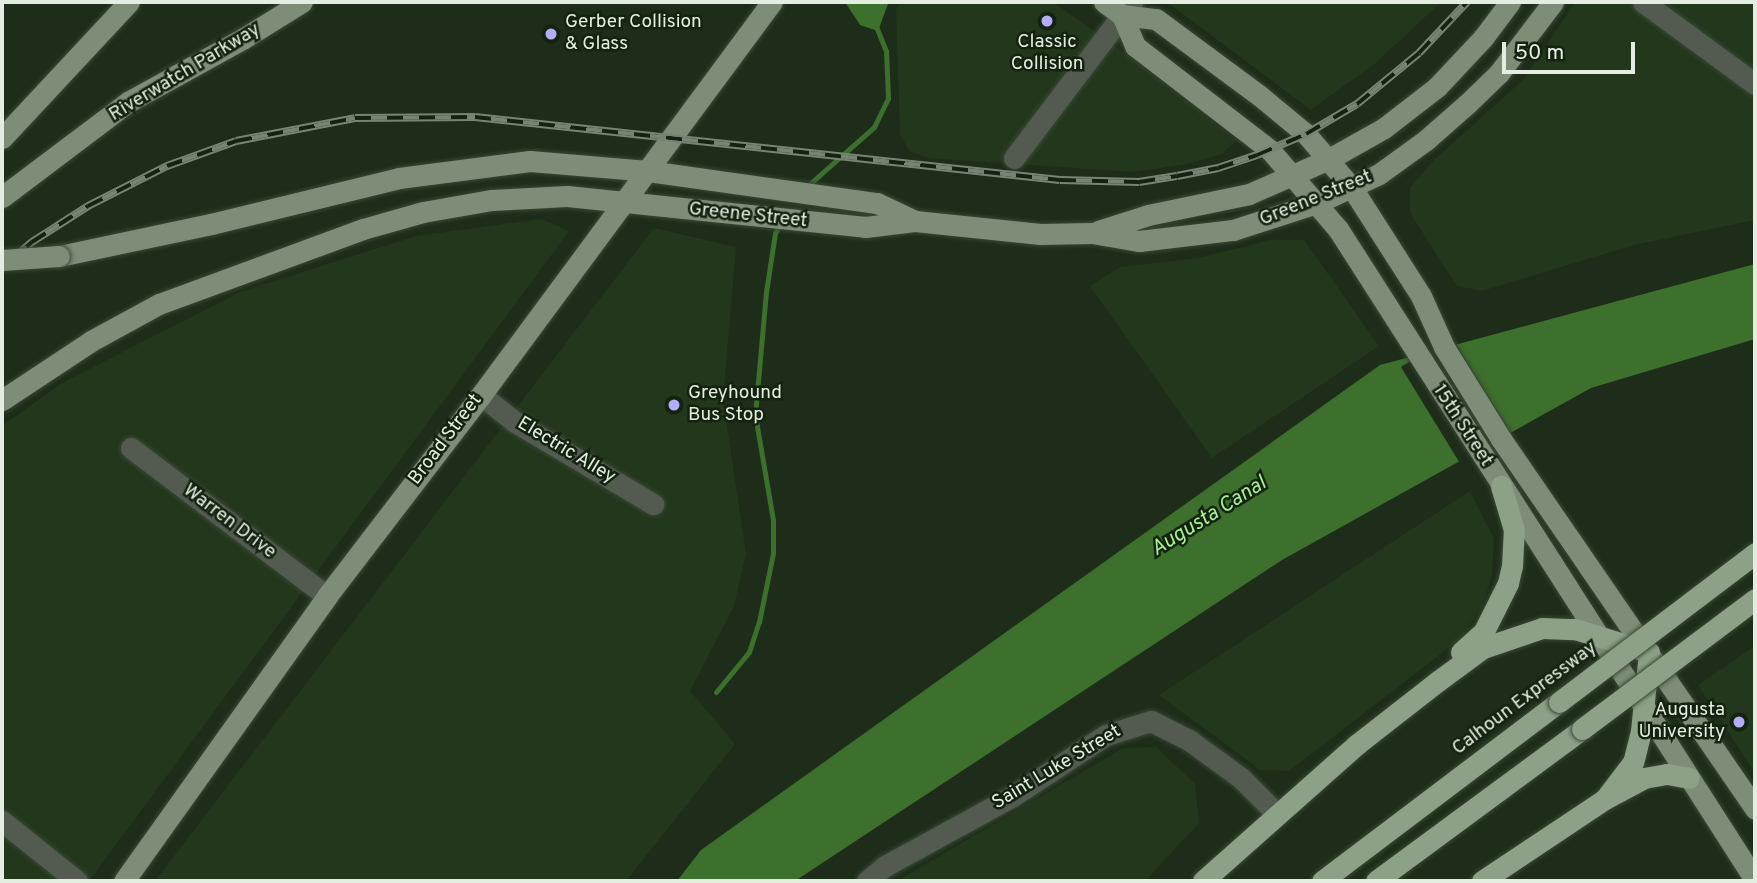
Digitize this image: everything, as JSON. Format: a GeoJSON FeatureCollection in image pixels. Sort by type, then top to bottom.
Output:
{"type":"FeatureCollection","features":[{"type":"Feature","properties":{"kind":"highway"},"geometry":{"type":"LineString","coordinates":[[1438,681],[1455,658],[1484,631],[1508,583],[1514,560],[1514,530],[1501,485]]}},
{"type":"Feature","properties":{"kind":"highway","name":"Calhoun Expressway"},"geometry":{"type":"LineString","coordinates":[[1322,881],[1755,554]]}},
{"type":"Feature","properties":{"kind":"highway"},"geometry":{"type":"LineString","coordinates":[[1376,881],[1755,599]]}},
{"type":"Feature","properties":{"kind":"highway"},"geometry":{"type":"LineString","coordinates":[[1203,881],[1277,814],[1438,681],[1483,648],[1542,628],[1575,629],[1649,652],[1633,762],[1605,799]]}},
{"type":"Feature","properties":{"kind":"highway"},"geometry":{"type":"LineString","coordinates":[[1482,881],[1605,799],[1644,778],[1667,774],[1689,778]]}},
{"type":"Feature","properties":{"kind":"main road"},"geometry":{"type":"LineString","coordinates":[[2,138],[128,2]]}},
{"type":"Feature","properties":{"kind":"main road","name":"Riverwatch Parkway"},"geometry":{"type":"LineString","coordinates":[[2,197],[128,102],[244,38],[302,2]]}},
{"type":"Feature","properties":{"kind":"main road","name":"Broad Street"},"geometry":{"type":"LineString","coordinates":[[124,881],[327,596],[481,395],[772,2]]}},
{"type":"Feature","properties":{"kind":"main road","name":"15th Street"},"geometry":{"type":"LineString","coordinates":[[1104,2],[1156,19],[1260,96],[1306,134],[1352,187],[1421,296],[1444,347],[1501,439],[1755,809]]}},
{"type":"Feature","properties":{"kind":"main road","name":"Greene Street"},"geometry":{"type":"LineString","coordinates":[[1092,233],[1148,215],[1249,194],[1329,159],[1384,128],[1437,87],[1483,38],[1510,2]]}},
{"type":"Feature","properties":{"kind":"main road","name":"Greene Street"},"geometry":{"type":"LineString","coordinates":[[7,396],[91,341],[159,304],[363,229],[423,212],[492,200],[567,196],[865,227],[915,221],[1040,234],[1092,233],[1139,241],[1200,235],[1276,219],[1379,174],[1426,140],[1499,73],[1553,2]]}},
{"type":"Feature","properties":{"kind":"main road","name":"15th Street"},"geometry":{"type":"LineString","coordinates":[[1127,8],[1135,47],[1239,125],[1291,174],[1338,229],[1416,355],[1755,880]]}},
{"type":"Feature","properties":{"kind":"main road","name":"Greene Street"},"geometry":{"type":"LineString","coordinates":[[2,260],[59,256],[211,224],[399,178],[530,161],[648,171],[877,203],[915,221]]}},
{"type":"Feature","properties":{"kind":"street"},"geometry":{"type":"LineString","coordinates":[[1643,2],[1755,84]]}},
{"type":"Feature","properties":{"kind":"street"},"geometry":{"type":"LineString","coordinates":[[1014,158],[1127,8]]}},
{"type":"Feature","properties":{"kind":"street","name":"Electric Alley"},"geometry":{"type":"LineString","coordinates":[[481,395],[515,422],[653,504]]}},
{"type":"Feature","properties":{"kind":"street","name":"Warren Drive"},"geometry":{"type":"LineString","coordinates":[[131,448],[327,596]]}},
{"type":"Feature","properties":{"kind":"street","name":"Saint Luke Street"},"geometry":{"type":"LineString","coordinates":[[867,881],[885,866],[1013,796],[1106,735],[1152,721],[1189,740],[1241,778],[1277,814]]}},
{"type":"Feature","properties":{"kind":"street"},"geometry":{"type":"LineString","coordinates":[[2,821],[77,881]]}},
{"type":"Feature","properties":{"kind":"shaded area"},"geometry":{"type":"Polygon","coordinates":[[[901,2],[1053,2],[1124,52],[1236,141],[1222,154],[1187,164],[1134,172],[928,158],[909,151],[900,134],[896,9],[901,2]]]}},
{"type":"Feature","properties":{"kind":"shaded area"},"geometry":{"type":"Polygon","coordinates":[[[1167,2],[1441,2],[1377,62],[1311,110],[1167,2]]]}},
{"type":"Feature","properties":{"kind":"shaded area"},"geometry":{"type":"Polygon","coordinates":[[[1575,2],[1755,2],[1755,220],[1634,245],[1482,291],[1457,286],[1410,213],[1410,188],[1435,159],[1524,79],[1575,2]]]}},
{"type":"Feature","properties":{"kind":"shaded area"},"geometry":{"type":"Polygon","coordinates":[[[541,219],[569,231],[89,881],[2,881],[2,426],[62,383],[240,292],[416,236],[541,219]]]}},
{"type":"Feature","properties":{"kind":"shaded area"},"geometry":{"type":"Polygon","coordinates":[[[654,228],[736,247],[723,399],[746,554],[734,606],[690,691],[735,744],[626,881],[155,881],[654,228]]]}},
{"type":"Feature","properties":{"kind":"shaded area"},"geometry":{"type":"Polygon","coordinates":[[[1270,240],[1304,240],[1379,346],[1212,458],[1090,286],[1120,267],[1199,258],[1270,240]]]}},
{"type":"Feature","properties":{"kind":"shaded area"},"geometry":{"type":"Polygon","coordinates":[[[1470,491],[1494,539],[1492,575],[1483,606],[1460,639],[1289,771],[1260,770],[1159,695],[1470,491]]]}},
{"type":"Feature","properties":{"kind":"shaded area","name":"Augusta University"},"geometry":{"type":"Polygon","coordinates":[[[1755,646],[1755,773],[1698,685],[1755,646]]]}},
{"type":"Feature","properties":{"kind":"shaded area"},"geometry":{"type":"Polygon","coordinates":[[[1156,747],[1195,784],[1199,823],[1145,881],[897,881],[1123,748],[1156,747]]]}},
{"type":"Feature","properties":{"kind":"water"},"geometry":{"type":"Polygon","coordinates":[[[845,2],[886,2],[888,4],[878,31],[860,25],[845,2]]]}},
{"type":"Feature","properties":{"kind":"water","name":"Augusta Canal"},"geometry":{"type":"Polygon","coordinates":[[[1755,264],[1755,339],[1591,388],[1282,560],[795,881],[677,881],[701,850],[1380,365],[1755,264]]]}},
{"type":"Feature","properties":{"kind":"pier"},"geometry":{"type":"Polygon","coordinates":[[[1454,341],[1512,436],[1461,465],[1401,367],[1437,345],[1454,341]]]}},
{"type":"Feature","properties":{"kind":"waterway"},"geometry":{"type":"LineString","coordinates":[[805,188],[874,127],[888,98],[886,51],[875,24]]}},
{"type":"Feature","properties":{"kind":"waterway"},"geometry":{"type":"LineString","coordinates":[[716,692],[749,652],[759,622],[773,553],[773,520],[755,415],[766,292],[775,233],[780,225]]}},
{"type":"Feature","properties":{"kind":"railway"},"geometry":{"type":"LineString","coordinates":[[2,268],[32,242],[88,206],[167,166],[236,141],[355,118],[475,117],[1060,180],[1139,182],[1177,176],[1218,168],[1257,155],[1306,134],[1357,104],[1419,53],[1467,2]]}},
{"type":"Feature","properties":{"kind":"place","name":"Classic Collision"},"geometry":{"type":"Point","coordinates":[1047,21]}},
{"type":"Feature","properties":{"kind":"place","name":"Gerber Collision & Glass"},"geometry":{"type":"Point","coordinates":[551,34]}},
{"type":"Feature","properties":{"kind":"place","name":"Greyhound Bus Stop"},"geometry":{"type":"Point","coordinates":[674,405]}},
{"type":"Feature","properties":{"kind":"place","name":"Augusta University"},"geometry":{"type":"Point","coordinates":[1739,722]}}]}
